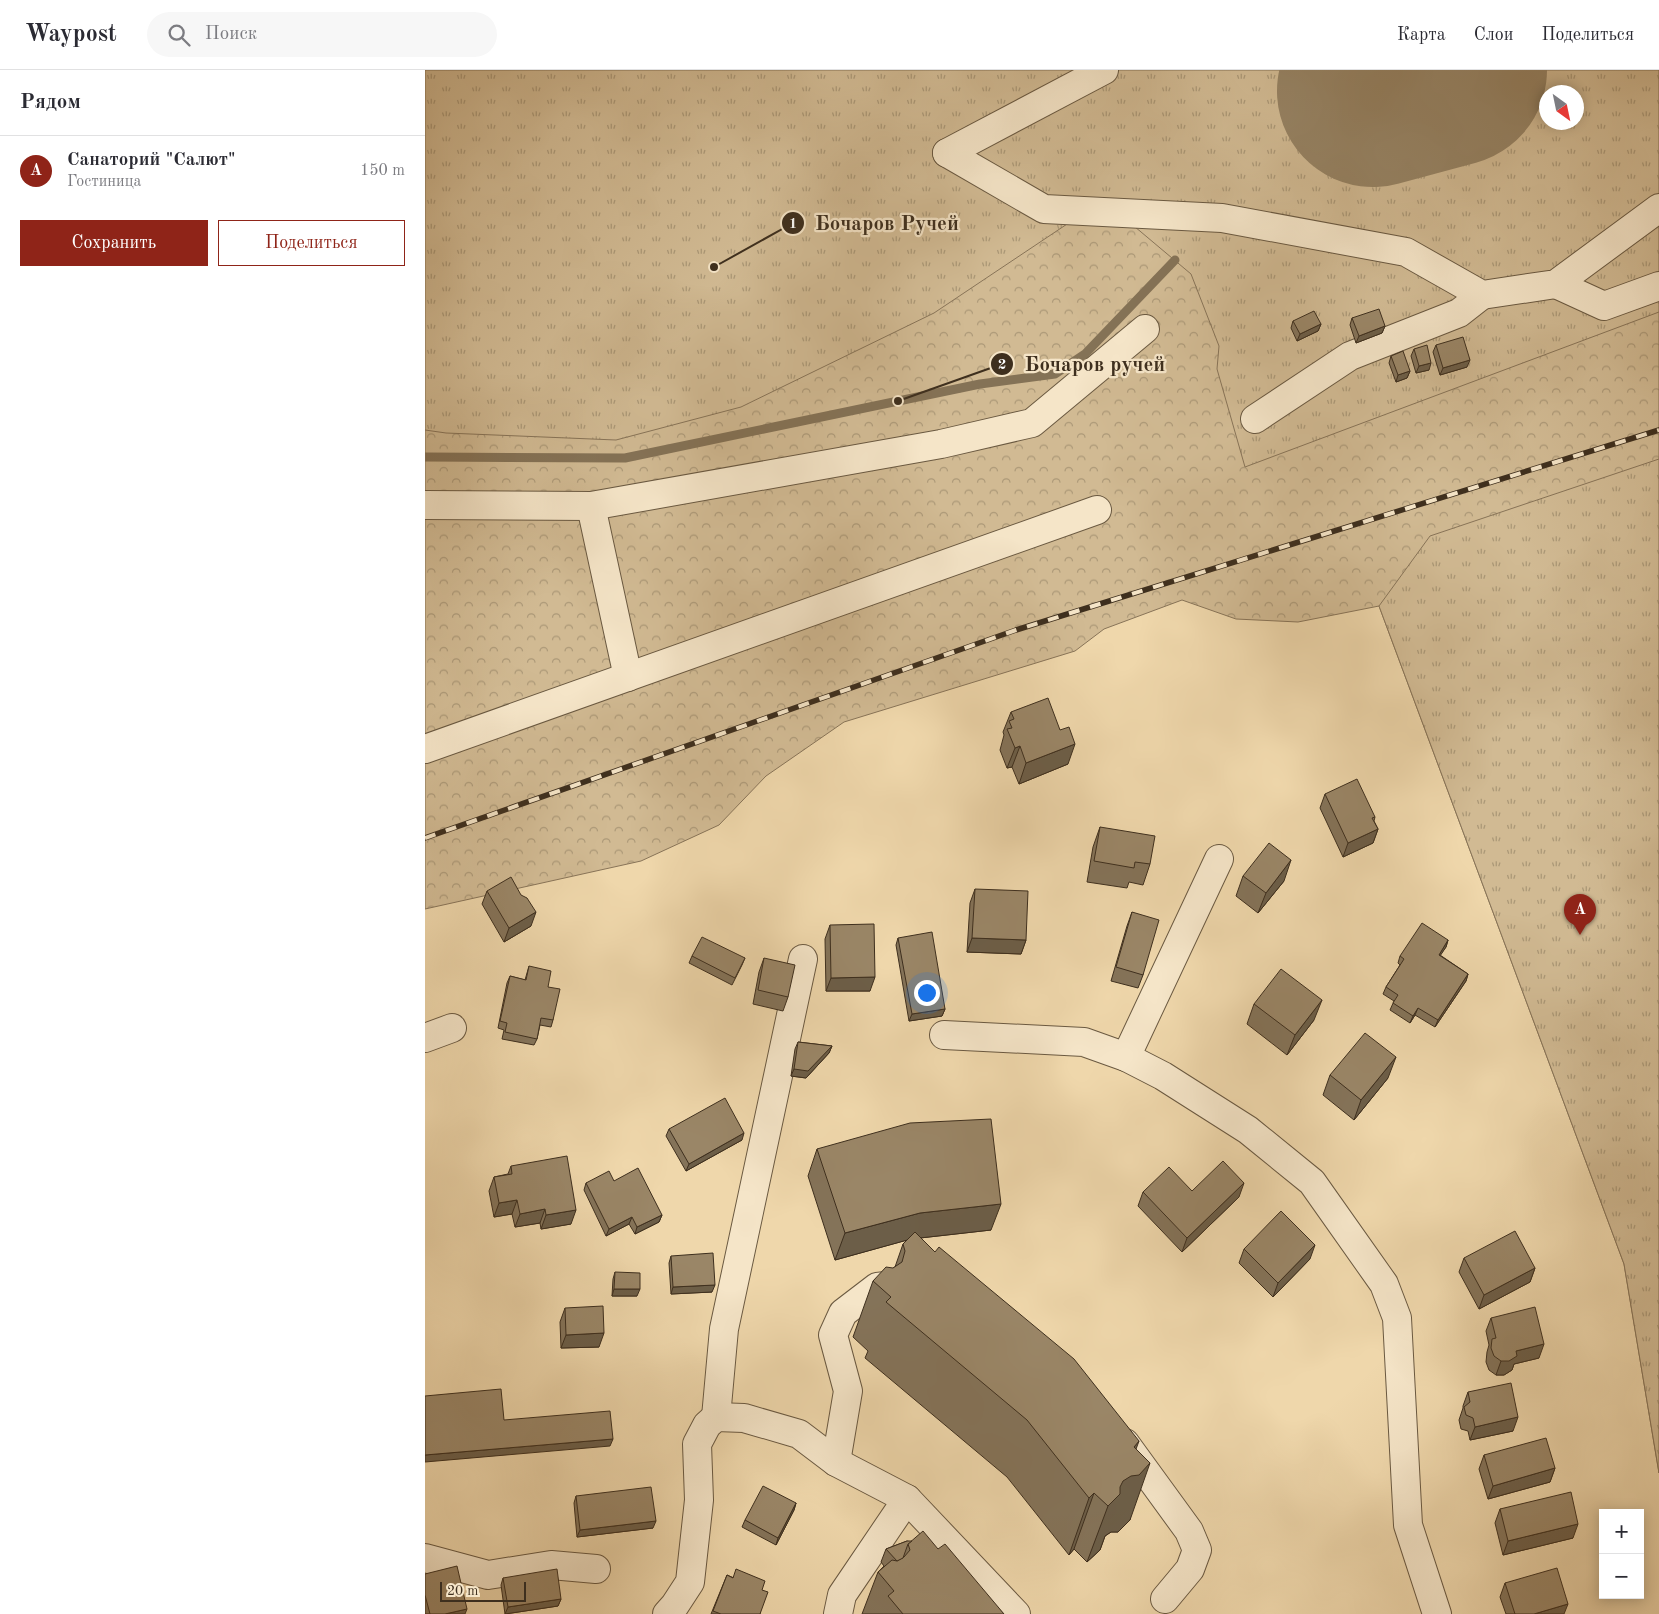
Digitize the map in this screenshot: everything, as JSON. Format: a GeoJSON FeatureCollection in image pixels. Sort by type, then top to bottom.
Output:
{"type":"FeatureCollection","features":[{"type":"Feature","properties":{"kind":"street"},"geometry":{"type":"LineString","coordinates":[[1104,70],[947,153],[1044,209],[1222,218],[1406,252],[1482,295]]}},
{"type":"Feature","properties":{"kind":"street"},"geometry":{"type":"LineString","coordinates":[[1255,419],[1350,356],[1459,313],[1482,295],[1556,284],[1659,208]]}},
{"type":"Feature","properties":{"kind":"street"},"geometry":{"type":"LineString","coordinates":[[1556,284],[1604,306],[1659,286]]}},
{"type":"Feature","properties":{"kind":"street"},"geometry":{"type":"LineString","coordinates":[[425,505],[591,506],[941,444],[1032,423],[1145,329]]}},
{"type":"Feature","properties":{"kind":"street"},"geometry":{"type":"LineString","coordinates":[[591,506],[628,677]]}},
{"type":"Feature","properties":{"kind":"street"},"geometry":{"type":"LineString","coordinates":[[425,749],[1097,510]]}},
{"type":"Feature","properties":{"kind":"street"},"geometry":{"type":"LineString","coordinates":[[1127,1057],[1219,858]]}},
{"type":"Feature","properties":{"kind":"street"},"geometry":{"type":"LineString","coordinates":[[667,1614],[675,1606],[689,1582],[699,1500],[697,1444],[707,1425],[716,1417],[724,1329],[803,959]]}},
{"type":"Feature","properties":{"kind":"street"},"geometry":{"type":"LineString","coordinates":[[425,1038],[452,1028]]}},
{"type":"Feature","properties":{"kind":"street"},"geometry":{"type":"LineString","coordinates":[[944,1035],[1084,1042],[1127,1057],[1163,1076],[1248,1130],[1312,1182],[1384,1284],[1397,1318],[1408,1525],[1437,1614]]}},
{"type":"Feature","properties":{"kind":"street"},"geometry":{"type":"LineString","coordinates":[[836,1462],[848,1391],[833,1335],[843,1313],[877,1287],[926,1281]]}},
{"type":"Feature","properties":{"kind":"street"},"geometry":{"type":"LineString","coordinates":[[716,1417],[744,1418],[799,1434],[836,1462],[907,1499],[1016,1614]]}},
{"type":"Feature","properties":{"kind":"street"},"geometry":{"type":"LineString","coordinates":[[1113,1426],[1189,1531],[1197,1550],[1190,1569],[1165,1599]]}},
{"type":"Feature","properties":{"kind":"street"},"geometry":{"type":"LineString","coordinates":[[838,1614],[842,1595],[907,1499]]}},
{"type":"Feature","properties":{"kind":"street"},"geometry":{"type":"LineString","coordinates":[[425,1558],[488,1574],[551,1565],[596,1569]]}},
{"type":"Feature","properties":{"kind":"green space"},"geometry":{"type":"Polygon","coordinates":[[[425,70],[1244,100],[1539,127],[1539,130],[1572,130],[1659,138],[1659,1473],[1624,1264],[1379,606],[1298,622],[1236,619],[1182,600],[1104,629],[1075,651],[844,722],[766,776],[719,825],[641,861],[425,909],[425,70]]]}},
{"type":"Feature","properties":{"kind":"green space"},"geometry":{"type":"Polygon","coordinates":[[[425,70],[1659,70],[1659,312],[1245,467],[1217,369],[1219,346],[1191,274],[1103,200],[934,313],[741,407],[616,440],[446,433],[425,430],[425,70]]]}},
{"type":"Feature","properties":{"kind":"green space"},"geometry":{"type":"Polygon","coordinates":[[[1659,459],[1659,1473],[1624,1264],[1379,606],[1430,536],[1659,459]]]}},
{"type":"Feature","properties":{"kind":"building"},"geometry":{"type":"Polygon","coordinates":[[[1379,309],[1385,326],[1359,336],[1352,318],[1379,309]]]}},
{"type":"Feature","properties":{"kind":"building"},"geometry":{"type":"Polygon","coordinates":[[[1314,311],[1321,324],[1300,334],[1293,321],[1314,311]]]}},
{"type":"Feature","properties":{"kind":"building"},"geometry":{"type":"Polygon","coordinates":[[[1463,337],[1470,360],[1443,368],[1436,345],[1463,337]]]}},
{"type":"Feature","properties":{"kind":"building"},"geometry":{"type":"Polygon","coordinates":[[[1427,345],[1431,363],[1419,366],[1414,349],[1427,345]]]}},
{"type":"Feature","properties":{"kind":"building"},"geometry":{"type":"Polygon","coordinates":[[[1403,351],[1410,371],[1398,375],[1391,356],[1403,351]]]}},
{"type":"Feature","properties":{"kind":"building"},"geometry":{"type":"Polygon","coordinates":[[[1048,698],[1060,730],[1069,727],[1075,744],[1026,763],[1020,746],[1015,748],[1007,729],[1012,728],[1009,721],[1014,719],[1011,712],[1048,698]]]}},
{"type":"Feature","properties":{"kind":"building"},"geometry":{"type":"Polygon","coordinates":[[[1357,779],[1375,817],[1372,818],[1378,829],[1348,843],[1325,794],[1357,779]]]}},
{"type":"Feature","properties":{"kind":"building"},"geometry":{"type":"Polygon","coordinates":[[[1100,827],[1155,836],[1150,864],[1135,862],[1134,868],[1094,861],[1100,827]]]}},
{"type":"Feature","properties":{"kind":"building"},"geometry":{"type":"Polygon","coordinates":[[[1269,843],[1291,860],[1266,893],[1243,876],[1269,843]]]}},
{"type":"Feature","properties":{"kind":"building"},"geometry":{"type":"Polygon","coordinates":[[[511,877],[521,895],[527,898],[536,912],[509,928],[487,891],[511,877]]]}},
{"type":"Feature","properties":{"kind":"building"},"geometry":{"type":"Polygon","coordinates":[[[975,889],[1028,891],[1026,940],[972,938],[975,889]]]}},
{"type":"Feature","properties":{"kind":"building"},"geometry":{"type":"Polygon","coordinates":[[[1132,912],[1159,920],[1143,975],[1116,967],[1132,912]]]}},
{"type":"Feature","properties":{"kind":"building"},"geometry":{"type":"Polygon","coordinates":[[[1422,923],[1448,940],[1439,955],[1468,974],[1438,1020],[1418,1008],[1413,1016],[1393,1003],[1398,995],[1386,987],[1404,959],[1400,956],[1422,923]]]}},
{"type":"Feature","properties":{"kind":"building"},"geometry":{"type":"Polygon","coordinates":[[[874,924],[875,977],[831,978],[830,925],[874,924]]]}},
{"type":"Feature","properties":{"kind":"building"},"geometry":{"type":"Polygon","coordinates":[[[932,932],[945,1009],[912,1014],[898,938],[932,932]]]}},
{"type":"Feature","properties":{"kind":"building"},"geometry":{"type":"Polygon","coordinates":[[[702,937],[745,958],[735,978],[692,956],[702,937]]]}},
{"type":"Feature","properties":{"kind":"building"},"geometry":{"type":"Polygon","coordinates":[[[764,958],[795,965],[788,997],[758,990],[764,958]]]}},
{"type":"Feature","properties":{"kind":"building"},"geometry":{"type":"Polygon","coordinates":[[[529,966],[551,971],[548,987],[560,989],[553,1020],[541,1018],[537,1039],[505,1032],[507,1023],[500,1021],[510,976],[526,980],[529,966]]]}},
{"type":"Feature","properties":{"kind":"building"},"geometry":{"type":"Polygon","coordinates":[[[1281,969],[1322,1000],[1295,1035],[1254,1004],[1281,969]]]}},
{"type":"Feature","properties":{"kind":"building"},"geometry":{"type":"Polygon","coordinates":[[[1365,1033],[1396,1057],[1361,1100],[1330,1075],[1365,1033]]]}},
{"type":"Feature","properties":{"kind":"building"},"geometry":{"type":"Polygon","coordinates":[[[798,1042],[832,1046],[808,1071],[794,1069],[798,1042]]]}},
{"type":"Feature","properties":{"kind":"building"},"geometry":{"type":"Polygon","coordinates":[[[725,1098],[744,1133],[689,1164],[669,1129],[725,1098]]]}},
{"type":"Feature","properties":{"kind":"building"},"geometry":{"type":"Polygon","coordinates":[[[991,1119],[1001,1204],[920,1213],[845,1233],[817,1149],[910,1123],[991,1119]]]}},
{"type":"Feature","properties":{"kind":"building"},"geometry":{"type":"Polygon","coordinates":[[[567,1156],[576,1210],[546,1215],[545,1209],[520,1214],[517,1200],[499,1203],[494,1177],[512,1174],[511,1166],[567,1156]]]}},
{"type":"Feature","properties":{"kind":"building"},"geometry":{"type":"Polygon","coordinates":[[[1223,1161],[1244,1183],[1187,1238],[1143,1192],[1169,1167],[1192,1191],[1223,1161]]]}},
{"type":"Feature","properties":{"kind":"building"},"geometry":{"type":"Polygon","coordinates":[[[638,1168],[662,1215],[637,1227],[632,1217],[609,1229],[586,1183],[609,1171],[614,1181],[638,1168]]]}},
{"type":"Feature","properties":{"kind":"building"},"geometry":{"type":"Polygon","coordinates":[[[1281,1211],[1315,1245],[1278,1283],[1244,1249],[1281,1211]]]}},
{"type":"Feature","properties":{"kind":"building"},"geometry":{"type":"Polygon","coordinates":[[[1515,1231],[1535,1268],[1484,1295],[1464,1258],[1515,1231]]]}},
{"type":"Feature","properties":{"kind":"building"},"geometry":{"type":"Polygon","coordinates":[[[915,1232],[935,1252],[939,1247],[1074,1359],[1139,1441],[1134,1447],[1150,1463],[1139,1475],[1131,1476],[1123,1481],[1120,1487],[1120,1494],[1108,1506],[1094,1493],[1089,1498],[1027,1420],[886,1302],[891,1297],[873,1281],[886,1267],[893,1268],[902,1262],[905,1251],[903,1244],[915,1232]]]}},
{"type":"Feature","properties":{"kind":"building"},"geometry":{"type":"Polygon","coordinates":[[[713,1253],[715,1285],[673,1287],[671,1256],[713,1253]]]}},
{"type":"Feature","properties":{"kind":"building"},"geometry":{"type":"Polygon","coordinates":[[[615,1272],[640,1273],[640,1289],[614,1289],[615,1272]]]}},
{"type":"Feature","properties":{"kind":"building"},"geometry":{"type":"Polygon","coordinates":[[[603,1306],[604,1333],[566,1335],[565,1308],[603,1306]]]}},
{"type":"Feature","properties":{"kind":"building"},"geometry":{"type":"Polygon","coordinates":[[[1535,1307],[1544,1344],[1516,1351],[1517,1356],[1509,1361],[1501,1361],[1494,1356],[1491,1348],[1492,1339],[1496,1338],[1491,1318],[1535,1307]]]}},
{"type":"Feature","properties":{"kind":"building"},"geometry":{"type":"Polygon","coordinates":[[[1511,1383],[1518,1417],[1475,1427],[1473,1418],[1466,1415],[1464,1407],[1470,1402],[1468,1392],[1511,1383]]]}},
{"type":"Feature","properties":{"kind":"building"},"geometry":{"type":"Polygon","coordinates":[[[501,1389],[504,1420],[610,1411],[613,1439],[425,1455],[425,1396],[501,1389]]]}},
{"type":"Feature","properties":{"kind":"building"},"geometry":{"type":"Polygon","coordinates":[[[1546,1438],[1555,1468],[1493,1486],[1484,1455],[1546,1438]]]}},
{"type":"Feature","properties":{"kind":"building"},"geometry":{"type":"Polygon","coordinates":[[[763,1486],[796,1503],[778,1538],[745,1520],[763,1486]]]}},
{"type":"Feature","properties":{"kind":"building"},"geometry":{"type":"Polygon","coordinates":[[[651,1487],[656,1521],[580,1530],[576,1496],[651,1487]]]}},
{"type":"Feature","properties":{"kind":"building"},"geometry":{"type":"Polygon","coordinates":[[[1571,1492],[1578,1524],[1508,1541],[1500,1509],[1571,1492]]]}},
{"type":"Feature","properties":{"kind":"building"},"geometry":{"type":"Polygon","coordinates":[[[923,1531],[938,1549],[945,1544],[1004,1614],[903,1614],[888,1596],[894,1591],[878,1572],[892,1560],[897,1561],[904,1557],[910,1550],[908,1544],[923,1531]]]}},
{"type":"Feature","properties":{"kind":"building"},"geometry":{"type":"Polygon","coordinates":[[[912,1541],[908,1544],[903,1558],[897,1561],[886,1549],[912,1541]]]}},
{"type":"Feature","properties":{"kind":"building"},"geometry":{"type":"Polygon","coordinates":[[[457,1566],[467,1609],[445,1614],[430,1614],[425,1595],[425,1574],[457,1566]]]}},
{"type":"Feature","properties":{"kind":"building"},"geometry":{"type":"Polygon","coordinates":[[[1557,1568],[1568,1604],[1534,1614],[1515,1614],[1505,1583],[1557,1568]]]}},
{"type":"Feature","properties":{"kind":"building"},"geometry":{"type":"Polygon","coordinates":[[[557,1569],[561,1599],[508,1607],[503,1578],[557,1569]]]}},
{"type":"Feature","properties":{"kind":"building"},"geometry":{"type":"Polygon","coordinates":[[[736,1569],[765,1581],[762,1590],[768,1592],[760,1614],[721,1614],[713,1611],[727,1575],[733,1578],[736,1569]]]}},
{"type":"Feature","properties":{"kind":"waterway"},"geometry":{"type":"LineString","coordinates":[[425,457],[625,458],[980,384],[1055,374],[1085,354],[1175,260]]}},
{"type":"Feature","properties":{"kind":"runway"},"geometry":{"type":"LineString","coordinates":[[1373,91],[1451,70]]}},
{"type":"Feature","properties":{"kind":"railway"},"geometry":{"type":"LineString","coordinates":[[425,838],[1016,630],[1659,430]]}},
{"type":"Feature","properties":{"kind":"place","name":"Бочаров Ручей"},"geometry":{"type":"Point","coordinates":[714,267]}},
{"type":"Feature","properties":{"kind":"place","name":"Бочаров ручей"},"geometry":{"type":"Point","coordinates":[898,401]}},
{"type":"Feature","properties":{"kind":"place","name":"Санаторий \"Салют\""},"geometry":{"type":"Point","coordinates":[1580,935]}}]}
